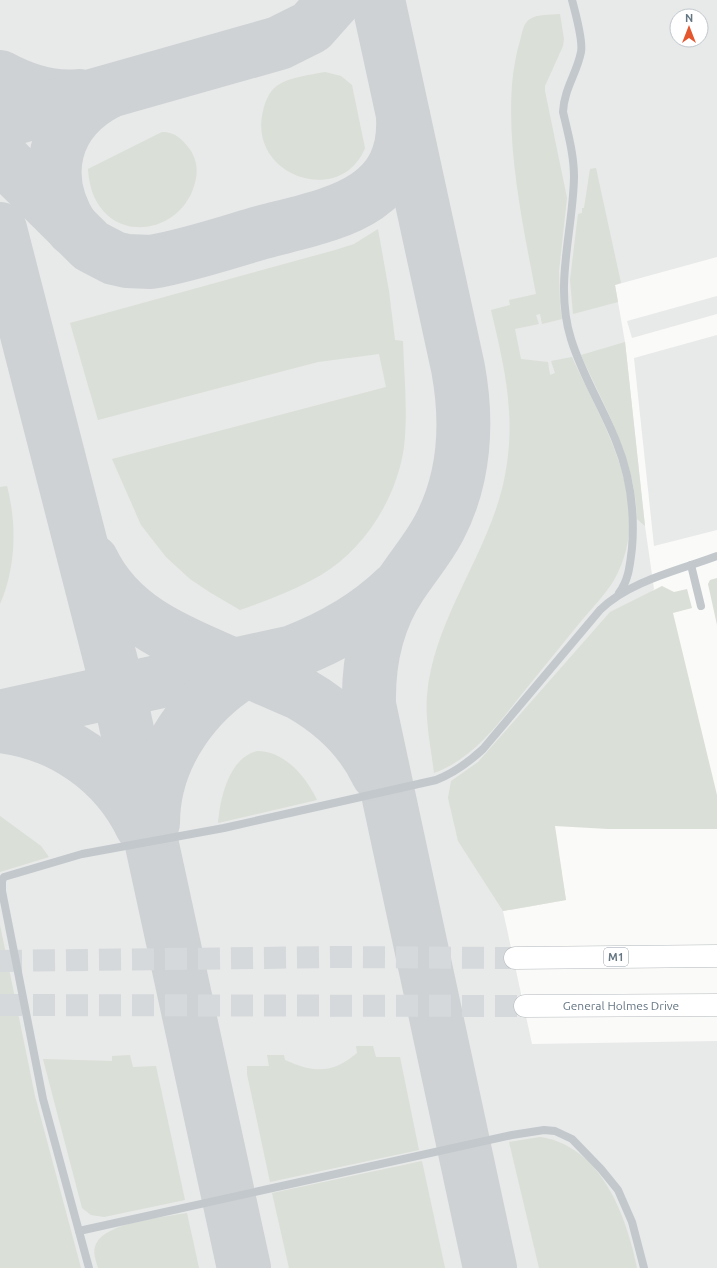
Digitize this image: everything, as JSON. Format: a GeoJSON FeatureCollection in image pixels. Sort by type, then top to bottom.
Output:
{"type":"FeatureCollection","features":[{"type":"Feature","properties":{"kind":"highway","name":"M1"},"geometry":{"type":"LineString","coordinates":[[515,958],[717,956]]}},
{"type":"Feature","properties":{"kind":"highway","name":"General Holmes Drive"},"geometry":{"type":"LineString","coordinates":[[525,1006],[717,1005]]}},
{"type":"Feature","properties":{"kind":"lane"},"geometry":{"type":"LineString","coordinates":[[572,0],[581,52],[568,87],[563,112],[573,162],[574,177],[565,256],[564,300],[566,320],[577,357],[616,441],[630,489],[633,521],[631,561],[626,583],[619,594]]}},
{"type":"Feature","properties":{"kind":"lane"},"geometry":{"type":"LineString","coordinates":[[89,1268],[36,1064],[2,892],[2,881],[4,877],[82,854],[224,828],[436,780],[449,775],[471,760],[483,749],[600,610],[619,594],[652,579],[717,556]]}},
{"type":"Feature","properties":{"kind":"lane"},"geometry":{"type":"LineString","coordinates":[[691,565],[701,606]]}},
{"type":"Feature","properties":{"kind":"lane"},"geometry":{"type":"LineString","coordinates":[[79,1231],[512,1135],[544,1130],[555,1131],[572,1139],[601,1169],[618,1190],[632,1222],[644,1268]]}},
{"type":"Feature","properties":{"kind":"shaded area"},"geometry":{"type":"Polygon","coordinates":[[[0,0],[717,0],[717,257],[615,285],[625,342],[645,526],[654,589],[541,745],[566,900],[503,911],[532,1044],[717,1041],[717,1268],[0,1268],[0,0]]]}},
{"type":"Feature","properties":{"kind":"shaded area"},"geometry":{"type":"Polygon","coordinates":[[[560,14],[564,39],[563,46],[545,86],[545,91],[567,198],[559,271],[562,319],[542,324],[540,314],[536,315],[539,324],[515,329],[521,359],[548,362],[550,375],[555,373],[551,361],[572,357],[598,410],[620,466],[627,495],[630,524],[626,552],[614,580],[607,591],[490,733],[450,766],[434,773],[427,715],[427,695],[431,668],[439,641],[449,616],[484,541],[494,515],[502,489],[507,465],[510,420],[508,399],[501,355],[491,310],[510,305],[509,300],[536,294],[524,233],[514,167],[511,100],[514,70],[522,32],[528,21],[536,16],[560,14]]]}},
{"type":"Feature","properties":{"kind":"shaded area"},"geometry":{"type":"Polygon","coordinates":[[[325,72],[341,76],[352,85],[365,148],[353,166],[337,177],[318,180],[299,176],[282,167],[269,153],[262,134],[263,111],[270,93],[278,85],[294,78],[325,72]]]}},
{"type":"Feature","properties":{"kind":"shaded area"},"geometry":{"type":"Polygon","coordinates":[[[162,132],[171,133],[179,137],[191,151],[197,168],[194,186],[187,201],[177,213],[164,221],[150,226],[135,227],[120,223],[108,215],[97,202],[93,194],[88,169],[162,132]]]}},
{"type":"Feature","properties":{"kind":"shaded area"},"geometry":{"type":"Polygon","coordinates":[[[596,168],[621,283],[615,285],[618,302],[573,314],[570,280],[578,214],[582,213],[582,208],[584,208],[590,169],[596,168]]]}},
{"type":"Feature","properties":{"kind":"shaded area"},"geometry":{"type":"Polygon","coordinates":[[[378,229],[389,291],[395,340],[403,341],[406,407],[405,434],[400,466],[394,484],[386,503],[365,536],[352,551],[337,564],[321,575],[301,585],[240,610],[190,579],[166,557],[141,525],[112,459],[386,387],[379,354],[318,362],[98,420],[70,323],[335,250],[354,244],[378,229]]]}},
{"type":"Feature","properties":{"kind":"shaded area"},"geometry":{"type":"Polygon","coordinates":[[[717,296],[717,314],[632,338],[627,321],[717,296]]]}},
{"type":"Feature","properties":{"kind":"shaded area"},"geometry":{"type":"Polygon","coordinates":[[[717,335],[717,530],[654,546],[634,358],[717,335]]]}},
{"type":"Feature","properties":{"kind":"shaded area"},"geometry":{"type":"Polygon","coordinates":[[[625,342],[645,526],[637,519],[631,476],[618,435],[581,355],[625,342]]]}},
{"type":"Feature","properties":{"kind":"shaded area"},"geometry":{"type":"Polygon","coordinates":[[[7,486],[12,515],[13,545],[9,575],[0,604],[0,487],[7,486]]]}},
{"type":"Feature","properties":{"kind":"shaded area"},"geometry":{"type":"Polygon","coordinates":[[[717,578],[717,625],[708,584],[710,580],[717,578]]]}},
{"type":"Feature","properties":{"kind":"shaded area"},"geometry":{"type":"Polygon","coordinates":[[[662,586],[674,592],[687,589],[692,608],[673,613],[717,795],[717,829],[608,829],[555,826],[566,900],[503,911],[458,841],[448,798],[451,781],[478,762],[610,612],[662,586]]]}},
{"type":"Feature","properties":{"kind":"shaded area"},"geometry":{"type":"Polygon","coordinates":[[[257,751],[277,755],[285,760],[301,774],[317,800],[218,823],[224,791],[233,770],[247,755],[257,751]]]}},
{"type":"Feature","properties":{"kind":"shaded area"},"geometry":{"type":"Polygon","coordinates":[[[0,816],[41,846],[49,857],[0,872],[0,816]]]}},
{"type":"Feature","properties":{"kind":"shaded area"},"geometry":{"type":"Polygon","coordinates":[[[0,925],[35,1096],[81,1268],[0,1268],[0,925]]]}},
{"type":"Feature","properties":{"kind":"shaded area"},"geometry":{"type":"Polygon","coordinates":[[[356,1046],[373,1046],[376,1057],[400,1057],[419,1150],[270,1182],[247,1074],[247,1066],[269,1066],[267,1055],[284,1055],[285,1060],[305,1067],[314,1069],[331,1068],[348,1060],[357,1053],[356,1046]]]}},
{"type":"Feature","properties":{"kind":"shaded area"},"geometry":{"type":"Polygon","coordinates":[[[130,1055],[133,1067],[156,1066],[185,1200],[104,1217],[91,1215],[82,1208],[43,1059],[112,1061],[112,1056],[130,1055]]]}},
{"type":"Feature","properties":{"kind":"shaded area"},"geometry":{"type":"Polygon","coordinates":[[[540,1137],[561,1143],[579,1154],[595,1168],[618,1206],[626,1226],[637,1268],[539,1268],[509,1142],[540,1137]]]}},
{"type":"Feature","properties":{"kind":"shaded area"},"geometry":{"type":"Polygon","coordinates":[[[422,1161],[445,1268],[289,1268],[272,1193],[422,1161]]]}},
{"type":"Feature","properties":{"kind":"shaded area"},"geometry":{"type":"Polygon","coordinates":[[[187,1213],[199,1268],[98,1268],[94,1250],[96,1244],[111,1230],[137,1222],[187,1213]]]}},
{"type":"Feature","properties":{"kind":"taxiway"},"geometry":{"type":"LineString","coordinates":[[0,122],[279,43],[311,27],[335,0]]}},
{"type":"Feature","properties":{"kind":"taxiway"},"geometry":{"type":"LineString","coordinates":[[378,0],[458,368],[463,409],[463,429],[459,470],[448,509],[435,536],[400,586],[379,628],[372,658],[369,705],[490,1268]]}},
{"type":"Feature","properties":{"kind":"taxiway"},"geometry":{"type":"LineString","coordinates":[[0,77],[28,90],[48,95],[69,97],[79,96]]}},
{"type":"Feature","properties":{"kind":"taxiway"},"geometry":{"type":"LineString","coordinates":[[73,229],[62,209],[56,190],[55,170],[57,152],[64,134],[75,118],[89,104],[108,92]]}},
{"type":"Feature","properties":{"kind":"taxiway"},"geometry":{"type":"LineString","coordinates":[[0,156],[91,246],[114,258],[127,261],[151,262],[191,253],[308,220],[334,212],[357,202],[377,188],[392,170],[401,146],[403,116]]}},
{"type":"Feature","properties":{"kind":"taxiway"},"geometry":{"type":"LineString","coordinates":[[0,229],[119,693],[244,1268]]}},
{"type":"Feature","properties":{"kind":"taxiway"},"geometry":{"type":"LineString","coordinates":[[92,561],[103,580],[116,596],[147,622],[183,643],[301,694],[313,701],[346,728],[364,750],[378,774]]}},
{"type":"Feature","properties":{"kind":"taxiway"},"geometry":{"type":"LineString","coordinates":[[0,717],[293,652],[348,626],[373,609],[397,588]]}},
{"type":"Feature","properties":{"kind":"taxiway"},"geometry":{"type":"LineString","coordinates":[[153,823],[155,798],[161,775],[170,752],[182,731],[214,694],[233,679],[254,666]]}},
{"type":"Feature","properties":{"kind":"taxiway"},"geometry":{"type":"LineString","coordinates":[[0,726],[23,730],[44,737],[65,746],[84,758],[117,788],[131,806],[142,826]]}},
{"type":"Feature","properties":{"kind":"tunnel"},"geometry":{"type":"LineString","coordinates":[[0,961],[338,957],[515,958]]}},
{"type":"Feature","properties":{"kind":"tunnel"},"geometry":{"type":"LineString","coordinates":[[0,1005],[525,1006]]}}]}
